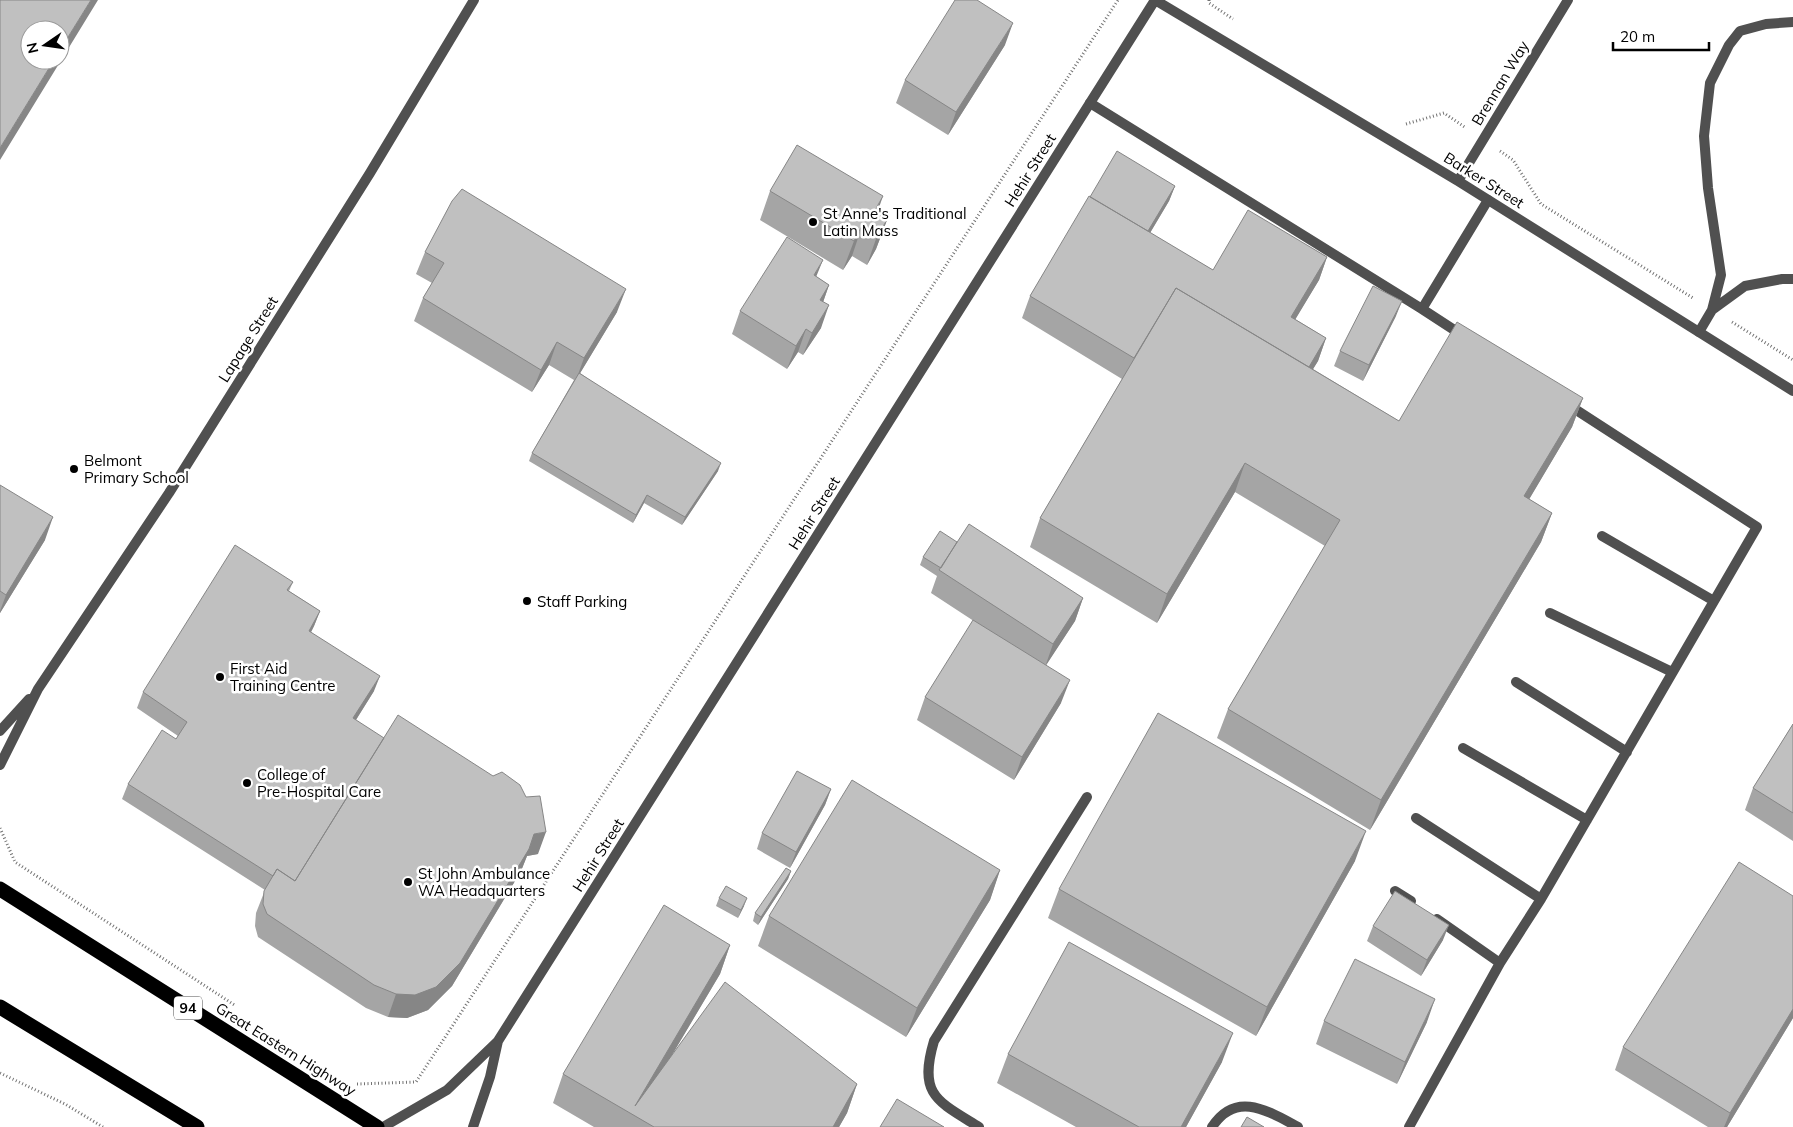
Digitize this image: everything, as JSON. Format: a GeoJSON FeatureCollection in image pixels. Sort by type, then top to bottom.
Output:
{"type":"FeatureCollection","features":[{"type":"Feature","properties":{"kind":"highway","name":"Great Eastern Highway"},"geometry":{"type":"LineString","coordinates":[[0,889],[377,1127]]}},
{"type":"Feature","properties":{"kind":"highway"},"geometry":{"type":"LineString","coordinates":[[0,1007],[197,1127]]}},
{"type":"Feature","properties":{"kind":"street","name":"Lapage Street"},"geometry":{"type":"LineString","coordinates":[[0,765],[38,689],[169,494],[370,173],[474,0]]}},
{"type":"Feature","properties":{"kind":"street","name":"Hehir Street"},"geometry":{"type":"LineString","coordinates":[[383,1127],[447,1090],[498,1041],[1155,0]]}},
{"type":"Feature","properties":{"kind":"street","name":"Barker Street"},"geometry":{"type":"LineString","coordinates":[[1155,0],[1458,181],[1793,391]]}},
{"type":"Feature","properties":{"kind":"street","name":"Brennan Way"},"geometry":{"type":"LineString","coordinates":[[1458,181],[1568,0]]}},
{"type":"Feature","properties":{"kind":"street"},"geometry":{"type":"LineString","coordinates":[[1699,332],[1712,310],[1721,275],[1708,188],[1704,136],[1710,84],[1729,45],[1740,31],[1766,24],[1793,22]]}},
{"type":"Feature","properties":{"kind":"street"},"geometry":{"type":"LineString","coordinates":[[1090,103],[1472,342]]}},
{"type":"Feature","properties":{"kind":"street"},"geometry":{"type":"LineString","coordinates":[[1422,309],[1488,200]]}},
{"type":"Feature","properties":{"kind":"street"},"geometry":{"type":"LineString","coordinates":[[1712,310],[1744,286],[1782,279],[1793,279]]}},
{"type":"Feature","properties":{"kind":"street"},"geometry":{"type":"LineString","coordinates":[[1409,1127],[1500,963],[1541,899],[1757,527],[1556,396]]}},
{"type":"Feature","properties":{"kind":"street"},"geometry":{"type":"LineString","coordinates":[[1602,536],[1714,601]]}},
{"type":"Feature","properties":{"kind":"street"},"geometry":{"type":"LineString","coordinates":[[1550,613],[1672,672]]}},
{"type":"Feature","properties":{"kind":"street"},"geometry":{"type":"LineString","coordinates":[[1516,682],[1627,752]]}},
{"type":"Feature","properties":{"kind":"street","name":"Lapage Street"},"geometry":{"type":"LineString","coordinates":[[0,731],[38,689]]}},
{"type":"Feature","properties":{"kind":"street"},"geometry":{"type":"LineString","coordinates":[[1463,748],[1587,820]]}},
{"type":"Feature","properties":{"kind":"street"},"geometry":{"type":"LineString","coordinates":[[979,1127],[941,1102],[930,1086],[927,1067],[934,1041],[1087,797]]}},
{"type":"Feature","properties":{"kind":"street"},"geometry":{"type":"LineString","coordinates":[[1416,818],[1541,899]]}},
{"type":"Feature","properties":{"kind":"street"},"geometry":{"type":"LineString","coordinates":[[1395,891],[1500,963]]}},
{"type":"Feature","properties":{"kind":"street","name":"Hehir Street"},"geometry":{"type":"LineString","coordinates":[[473,1127],[490,1078],[498,1041]]}},
{"type":"Feature","properties":{"kind":"street"},"geometry":{"type":"LineString","coordinates":[[1212,1127],[1231,1108],[1254,1106],[1298,1127]]}},
{"type":"Feature","properties":{"kind":"path"},"geometry":{"type":"LineString","coordinates":[[356,1084],[416,1082],[1118,0]]}},
{"type":"Feature","properties":{"kind":"path"},"geometry":{"type":"LineString","coordinates":[[1209,0],[1210,3],[1234,19]]}},
{"type":"Feature","properties":{"kind":"path"},"geometry":{"type":"LineString","coordinates":[[1399,126],[1444,113],[1513,160],[1541,204],[1793,360]]}},
{"type":"Feature","properties":{"kind":"path"},"geometry":{"type":"LineString","coordinates":[[0,828],[15,862],[239,1008]]}},
{"type":"Feature","properties":{"kind":"path"},"geometry":{"type":"LineString","coordinates":[[0,1073],[65,1104],[103,1127]]}},
{"type":"Feature","properties":{"kind":"building"},"geometry":{"type":"Polygon","coordinates":[[[0,0],[91,0],[70,34],[70,20],[20,20],[20,70],[48,70],[0,148],[0,0]]]}},
{"type":"Feature","properties":{"kind":"building"},"geometry":{"type":"Polygon","coordinates":[[[955,0],[977,0],[1013,23],[956,112],[905,80],[955,0]]]}},
{"type":"Feature","properties":{"kind":"building"},"geometry":{"type":"Polygon","coordinates":[[[797,145],[883,196],[874,212],[887,220],[877,236],[862,226],[854,241],[770,191],[797,145]]]}},
{"type":"Feature","properties":{"kind":"building"},"geometry":{"type":"Polygon","coordinates":[[[1117,151],[1175,186],[1148,231],[1090,197],[1117,151]]]}},
{"type":"Feature","properties":{"kind":"building"},"geometry":{"type":"Polygon","coordinates":[[[462,189],[626,289],[584,358],[557,342],[541,370],[423,298],[444,263],[425,252],[452,201],[462,189]]]}},
{"type":"Feature","properties":{"kind":"building"},"geometry":{"type":"Polygon","coordinates":[[[1089,196],[1213,270],[1248,210],[1327,257],[1291,317],[1326,338],[1309,367],[1176,288],[1134,358],[1030,296],[1089,196]]]}},
{"type":"Feature","properties":{"kind":"building"},"geometry":{"type":"Polygon","coordinates":[[[787,237],[823,260],[814,275],[829,285],[820,300],[829,305],[812,333],[806,329],[796,346],[740,311],[787,237]]]}},
{"type":"Feature","properties":{"kind":"building"},"geometry":{"type":"Polygon","coordinates":[[[1373,286],[1402,301],[1369,365],[1340,351],[1373,286]]]}},
{"type":"Feature","properties":{"kind":"building"},"geometry":{"type":"Polygon","coordinates":[[[1176,288],[1399,421],[1457,322],[1583,398],[1524,496],[1552,513],[1381,800],[1228,709],[1340,520],[1245,463],[1167,594],[1040,518],[1176,288]]]}},
{"type":"Feature","properties":{"kind":"building"},"geometry":{"type":"Polygon","coordinates":[[[579,373],[721,463],[685,517],[647,495],[636,515],[532,453],[579,373]]]}},
{"type":"Feature","properties":{"kind":"building"},"geometry":{"type":"Polygon","coordinates":[[[0,485],[53,517],[6,595],[0,591],[0,485]]]}},
{"type":"Feature","properties":{"kind":"building"},"geometry":{"type":"Polygon","coordinates":[[[969,524],[1083,598],[1053,644],[939,570],[969,524]]]}},
{"type":"Feature","properties":{"kind":"building"},"geometry":{"type":"Polygon","coordinates":[[[940,531],[957,542],[941,568],[923,557],[940,531]]]}},
{"type":"Feature","properties":{"kind":"building"},"geometry":{"type":"Polygon","coordinates":[[[235,545],[293,582],[287,590],[320,611],[309,631],[380,676],[353,718],[384,738],[295,881],[277,869],[273,876],[128,784],[162,730],[176,739],[187,722],[143,692],[235,545]]]}},
{"type":"Feature","properties":{"kind":"building"},"geometry":{"type":"Polygon","coordinates":[[[973,620],[1070,680],[1022,757],[925,697],[973,620]]]}},
{"type":"Feature","properties":{"kind":"building"},"geometry":{"type":"Polygon","coordinates":[[[1158,713],[1366,831],[1267,1007],[1059,889],[1158,713]]]}},
{"type":"Feature","properties":{"kind":"building","name":"St John Ambulance WA Headquarters"},"geometry":{"type":"Polygon","coordinates":[[[398,715],[493,776],[502,772],[520,785],[526,797],[540,796],[546,832],[534,834],[529,849],[460,963],[436,987],[415,995],[396,994],[374,985],[267,914],[263,904],[264,891],[277,869],[295,881],[398,715]]]}},
{"type":"Feature","properties":{"kind":"building"},"geometry":{"type":"Polygon","coordinates":[[[1793,724],[1793,813],[1753,788],[1793,724]]]}},
{"type":"Feature","properties":{"kind":"building"},"geometry":{"type":"Polygon","coordinates":[[[797,771],[831,789],[796,852],[762,833],[797,771]]]}},
{"type":"Feature","properties":{"kind":"building"},"geometry":{"type":"Polygon","coordinates":[[[852,780],[1000,870],[917,1008],[769,916],[852,780]]]}},
{"type":"Feature","properties":{"kind":"building"},"geometry":{"type":"Polygon","coordinates":[[[1739,862],[1793,896],[1793,1009],[1730,1113],[1623,1047],[1739,862]]]}},
{"type":"Feature","properties":{"kind":"building"},"geometry":{"type":"Polygon","coordinates":[[[786,868],[791,871],[761,917],[755,913],[786,868]]]}},
{"type":"Feature","properties":{"kind":"building"},"geometry":{"type":"Polygon","coordinates":[[[726,886],[747,898],[741,910],[719,898],[726,886]]]}},
{"type":"Feature","properties":{"kind":"building"},"geometry":{"type":"Polygon","coordinates":[[[1395,891],[1449,925],[1427,960],[1373,926],[1395,891]]]}},
{"type":"Feature","properties":{"kind":"building"},"geometry":{"type":"Polygon","coordinates":[[[664,905],[730,945],[635,1106],[725,982],[857,1084],[833,1127],[654,1127],[563,1074],[664,905]]]}},
{"type":"Feature","properties":{"kind":"building"},"geometry":{"type":"Polygon","coordinates":[[[1069,942],[1233,1033],[1181,1127],[1139,1127],[1008,1054],[1069,942]]]}},
{"type":"Feature","properties":{"kind":"building"},"geometry":{"type":"Polygon","coordinates":[[[1355,959],[1435,999],[1405,1062],[1324,1021],[1355,959]]]}},
{"type":"Feature","properties":{"kind":"building"},"geometry":{"type":"Polygon","coordinates":[[[897,1099],[944,1127],[880,1127],[897,1099]]]}},
{"type":"Feature","properties":{"kind":"building"},"geometry":{"type":"Polygon","coordinates":[[[1247,1117],[1264,1127],[1241,1127],[1247,1117]]]}},
{"type":"Feature","properties":{"kind":"place","name":"St Anne's Traditional Latin Mass"},"geometry":{"type":"Point","coordinates":[813,222]}},
{"type":"Feature","properties":{"kind":"place","name":"Belmont Primary School"},"geometry":{"type":"Point","coordinates":[74,469]}},
{"type":"Feature","properties":{"kind":"place","name":"Staff Parking"},"geometry":{"type":"Point","coordinates":[527,601]}},
{"type":"Feature","properties":{"kind":"place","name":"First Aid Training Centre"},"geometry":{"type":"Point","coordinates":[220,677]}},
{"type":"Feature","properties":{"kind":"place","name":"College of Pre-Hospital Care"},"geometry":{"type":"Point","coordinates":[247,783]}},
{"type":"Feature","properties":{"kind":"place","name":"St John Ambulance WA Headquarters"},"geometry":{"type":"Point","coordinates":[408,882]}}]}
